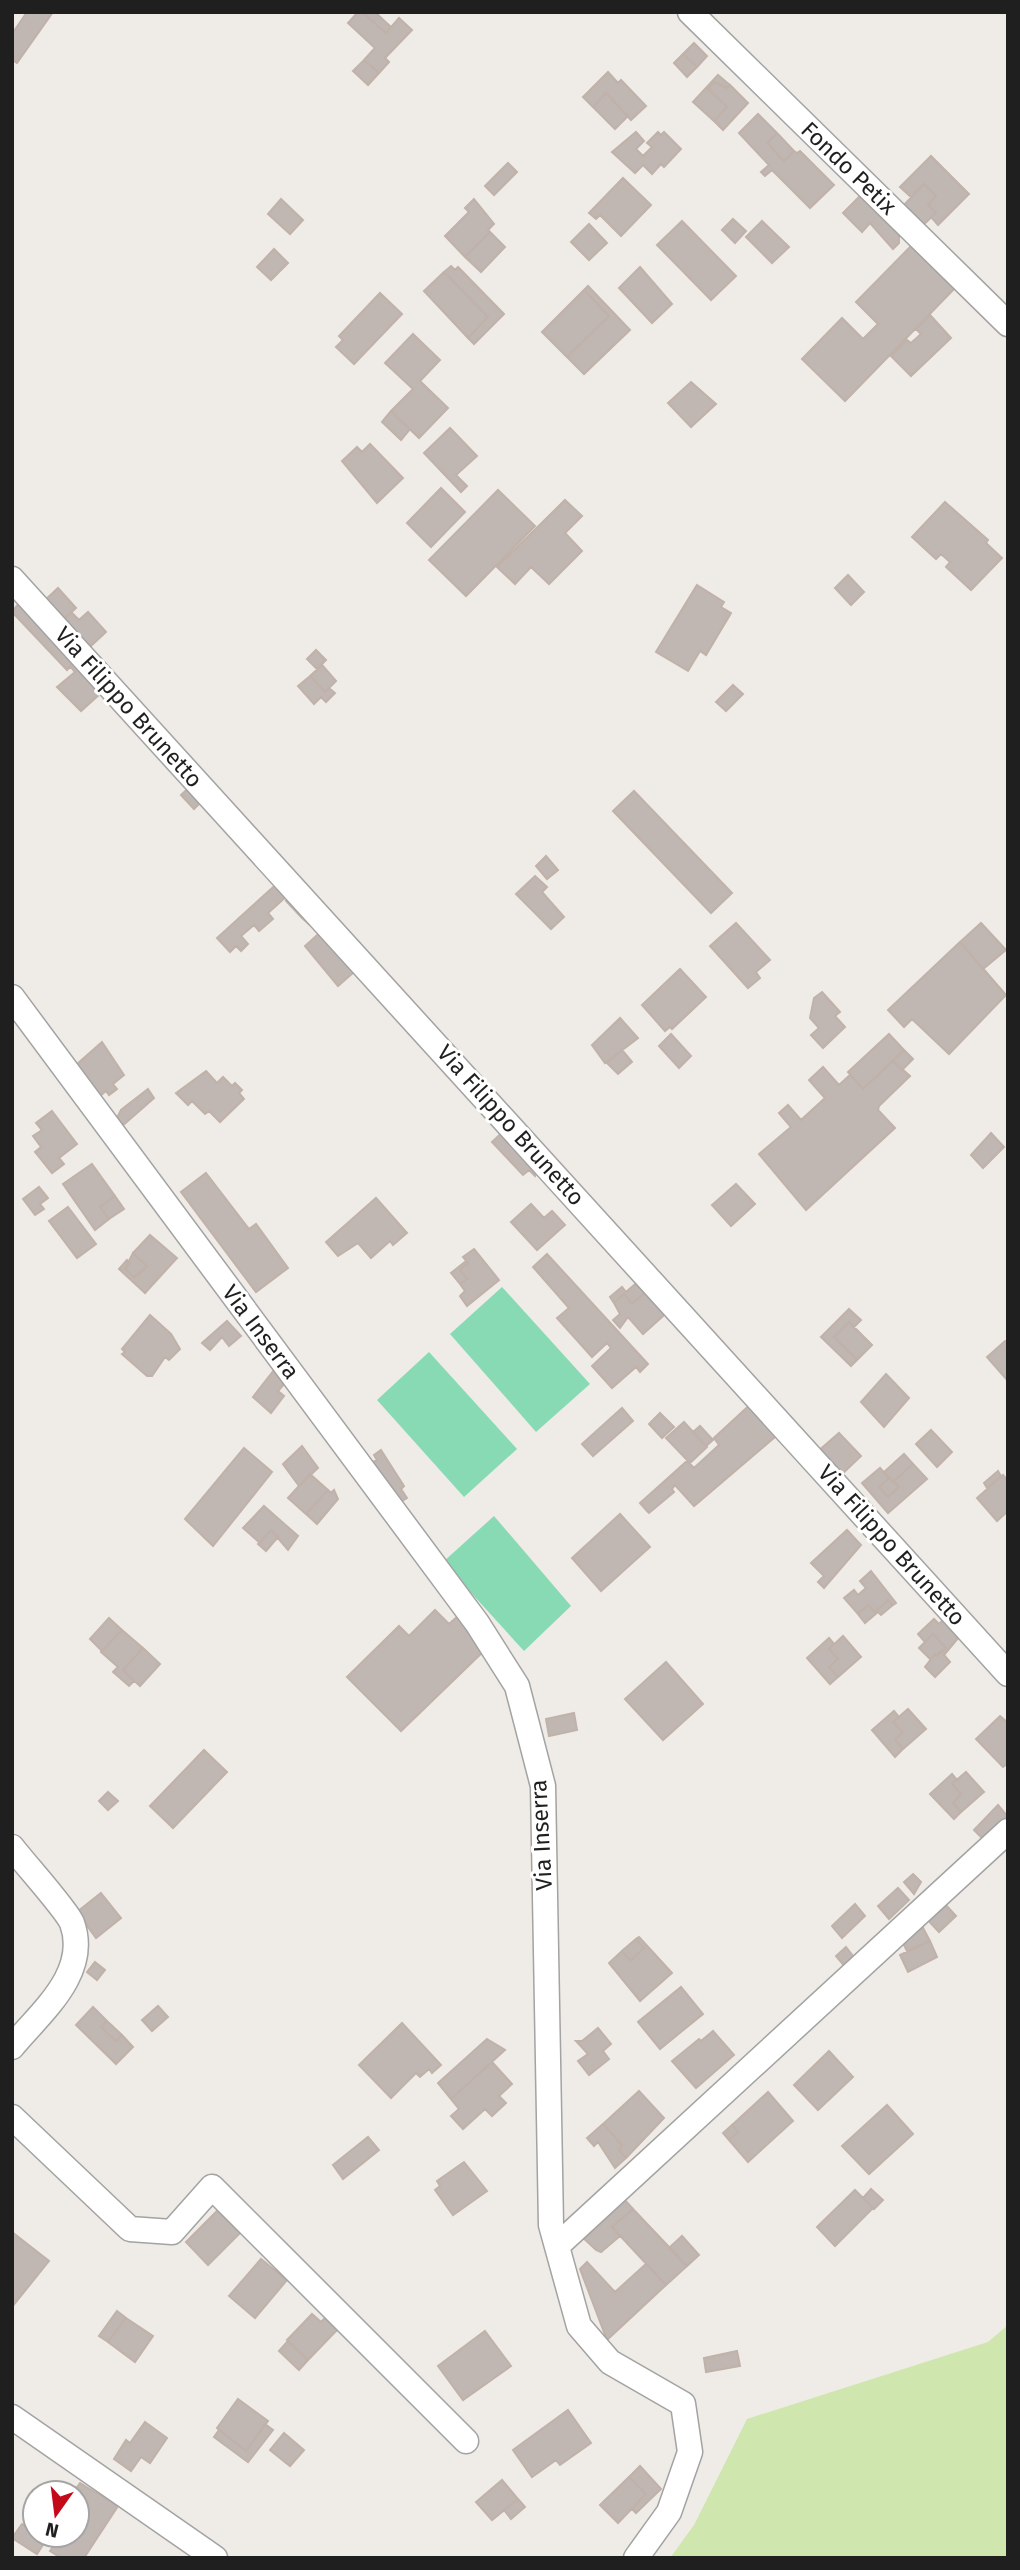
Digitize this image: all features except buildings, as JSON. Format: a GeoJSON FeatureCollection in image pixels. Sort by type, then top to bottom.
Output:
{"type":"FeatureCollection","features":[{"type":"Feature","properties":{"kind":"street","name":"Fondo Petix"},"geometry":{"type":"LineString","coordinates":[[690,12],[1008,324]]}},
{"type":"Feature","properties":{"kind":"street","name":"Via Filippo Brunetto"},"geometry":{"type":"LineString","coordinates":[[12,579],[1008,1674]]}},
{"type":"Feature","properties":{"kind":"street","name":"Via Inserra"},"geometry":{"type":"LineString","coordinates":[[14,1008],[477,1623],[517,1686],[542,1786],[551,2225],[579,2326],[610,2362],[682,2404],[690,2452],[669,2512],[636,2558]]}},
{"type":"Feature","properties":{"kind":"street"},"geometry":{"type":"LineString","coordinates":[[557,2246],[1008,1831]]}},
{"type":"Feature","properties":{"kind":"street"},"geometry":{"type":"LineString","coordinates":[[12,1847],[72,1923],[76,1961],[63,1985],[12,2047]]}},
{"type":"Feature","properties":{"kind":"street"},"geometry":{"type":"LineString","coordinates":[[12,2117],[130,2229],[172,2232],[212,2187],[466,2441]]}},
{"type":"Feature","properties":{"kind":"street"},"geometry":{"type":"LineString","coordinates":[[12,2417],[215,2558]]}},
{"type":"Feature","properties":{"kind":"green space"},"geometry":{"type":"Polygon","coordinates":[[[502,1287],[590,1384],[536,1432],[450,1334],[502,1287]]]}},
{"type":"Feature","properties":{"kind":"green space"},"geometry":{"type":"Polygon","coordinates":[[[429,1352],[517,1449],[464,1497],[377,1400],[429,1352]]]}},
{"type":"Feature","properties":{"kind":"green space"},"geometry":{"type":"Polygon","coordinates":[[[494,1516],[571,1606],[524,1651],[443,1562],[494,1516]]]}},
{"type":"Feature","properties":{"kind":"green space"},"geometry":{"type":"Polygon","coordinates":[[[1008,2325],[1008,2558],[670,2558],[694,2525],[747,2419],[988,2342],[1008,2325]]]}}]}
